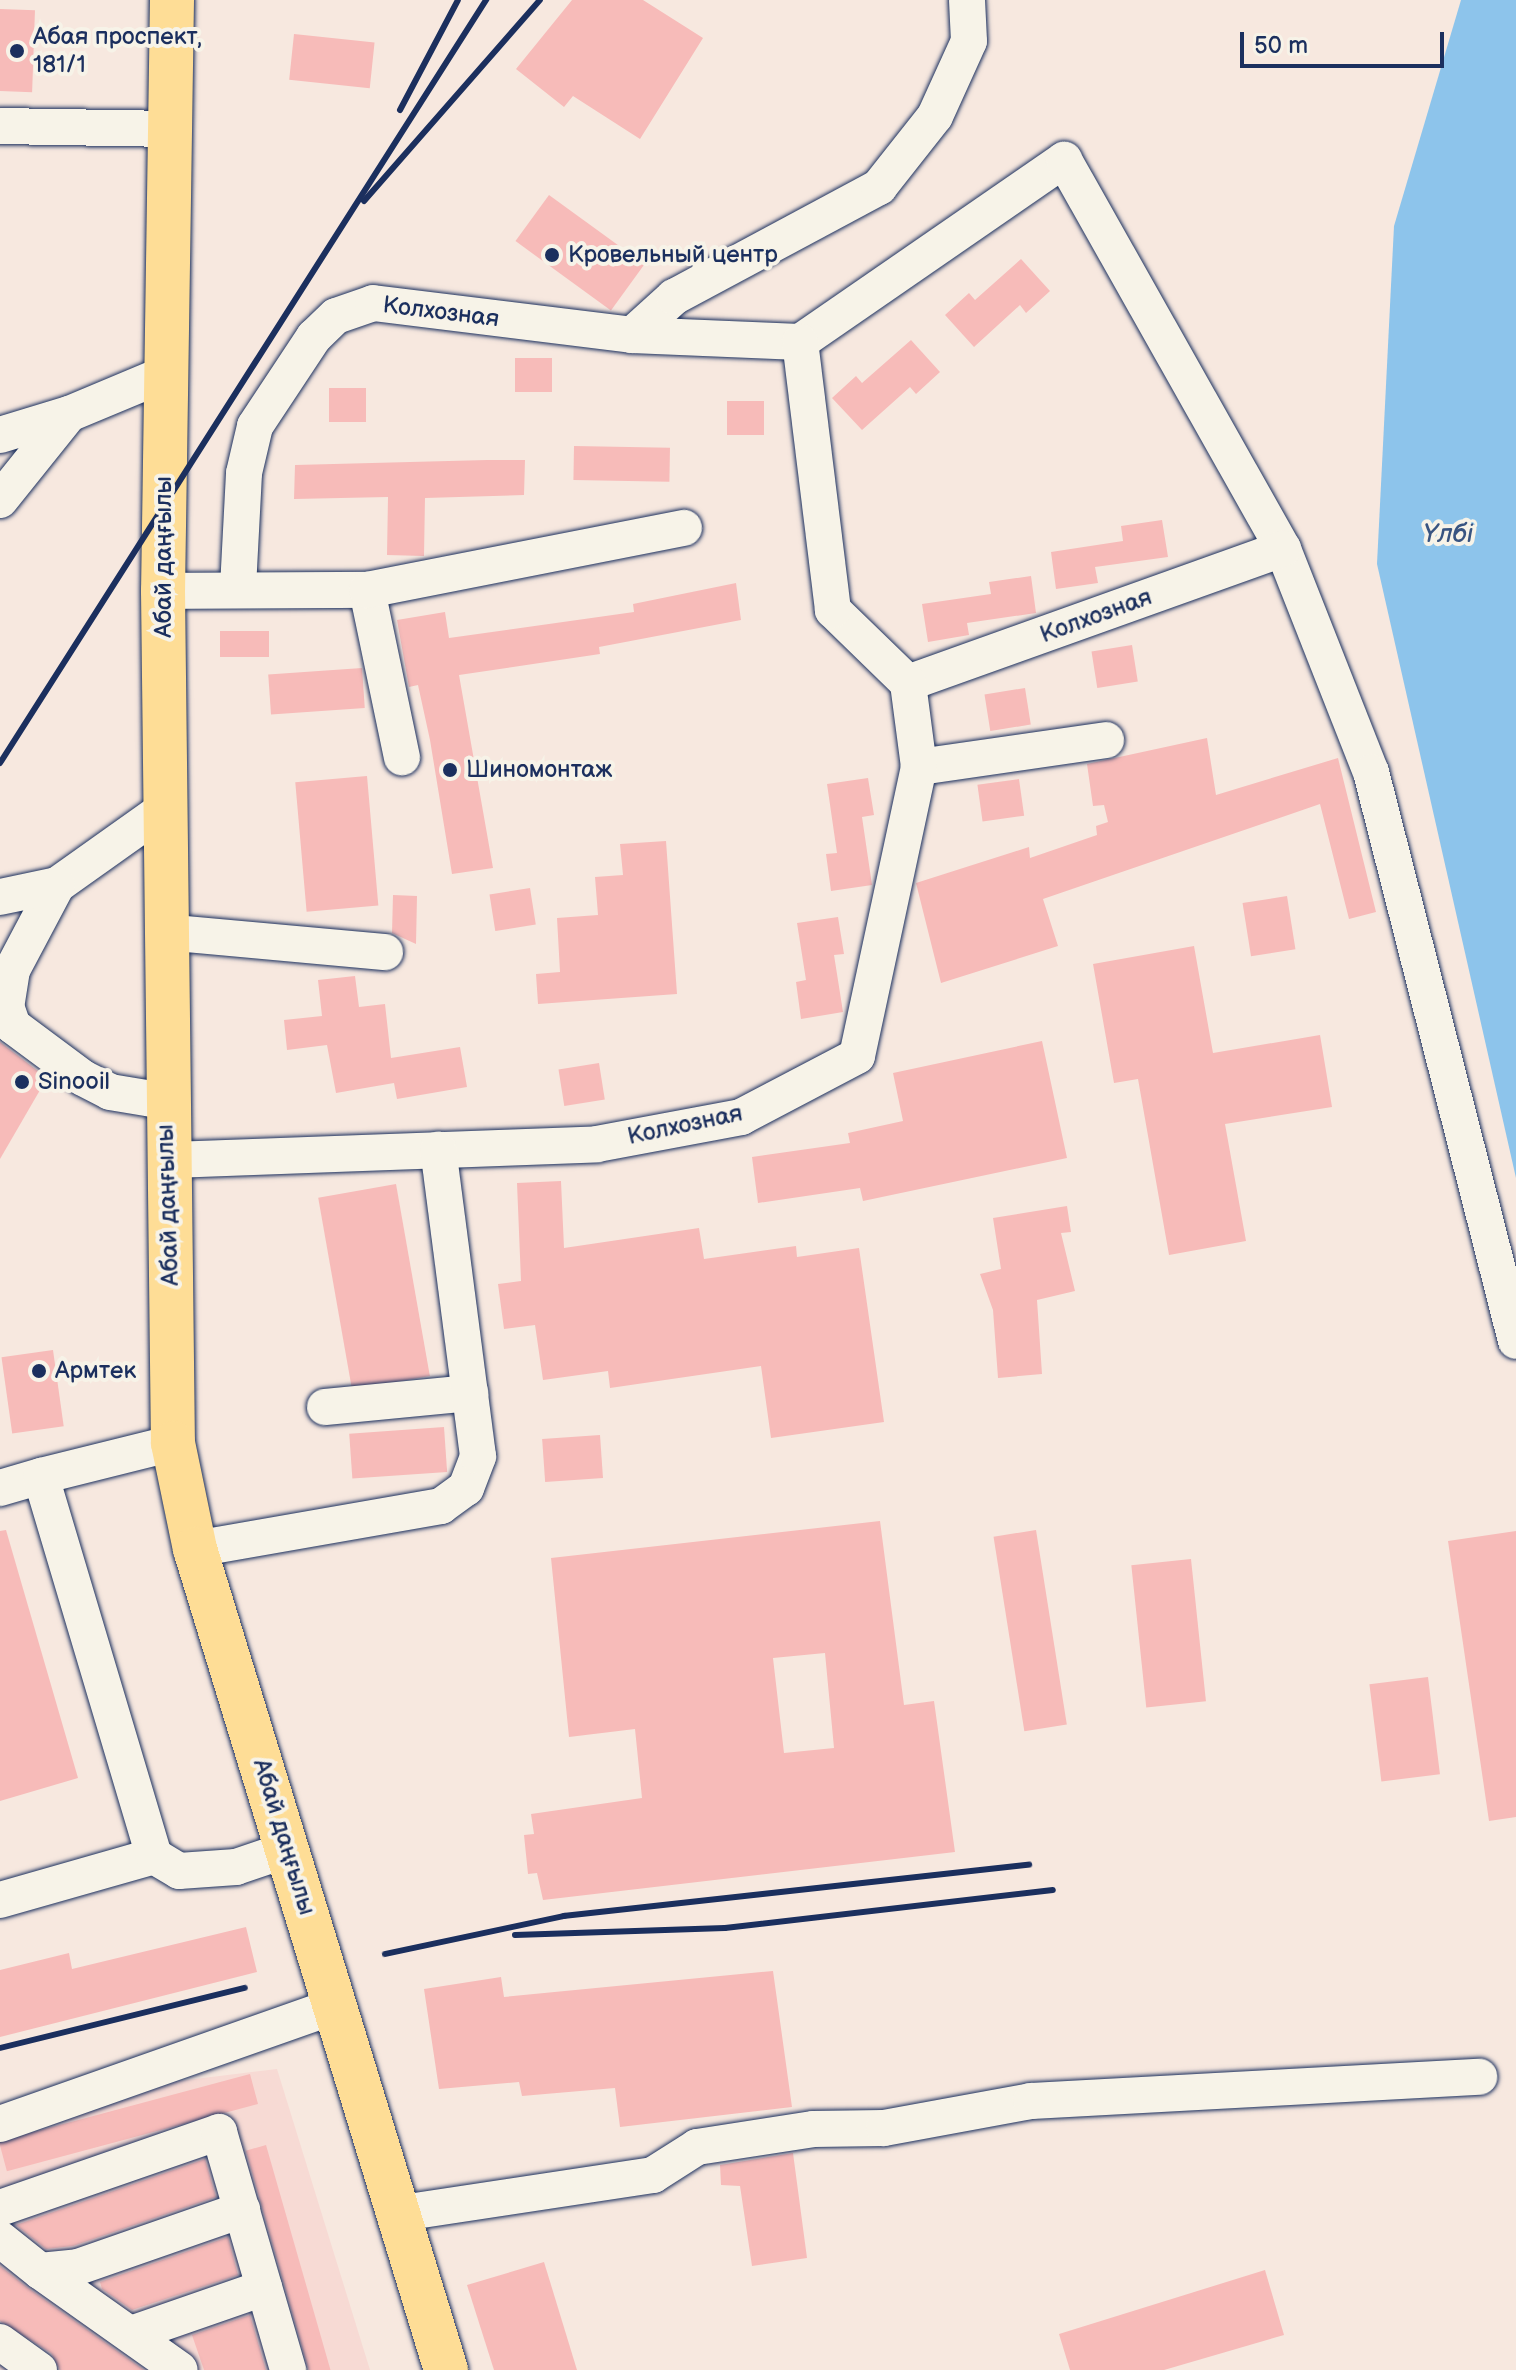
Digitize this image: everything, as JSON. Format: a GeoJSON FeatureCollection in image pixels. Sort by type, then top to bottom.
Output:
{"type":"FeatureCollection","features":[{"type":"Feature","properties":{"kind":"main road","name":"Абай даңғылы"},"geometry":{"type":"LineString","coordinates":[[172,0],[163,591],[164,1101],[169,1160],[173,1443],[195,1549],[402,2213],[446,2370]]}},
{"type":"Feature","properties":{"kind":"street"},"geometry":{"type":"LineString","coordinates":[[632,335],[674,297],[879,187],[935,116],[969,41],[967,0]]}},
{"type":"Feature","properties":{"kind":"street"},"geometry":{"type":"LineString","coordinates":[[0,126],[170,129]]}},
{"type":"Feature","properties":{"kind":"street"},"geometry":{"type":"LineString","coordinates":[[908,683],[833,610],[800,342],[1064,160],[1283,549],[1371,772],[1516,1341]]}},
{"type":"Feature","properties":{"kind":"street","name":"Колхозная"},"geometry":{"type":"LineString","coordinates":[[238,588],[244,473],[255,426],[314,337],[336,316],[373,303],[632,335],[800,342]]}},
{"type":"Feature","properties":{"kind":"street"},"geometry":{"type":"LineString","coordinates":[[0,435],[69,414],[167,373]]}},
{"type":"Feature","properties":{"kind":"street"},"geometry":{"type":"LineString","coordinates":[[0,500],[69,414]]}},
{"type":"Feature","properties":{"kind":"street"},"geometry":{"type":"LineString","coordinates":[[163,591],[238,588],[367,590],[684,528]]}},
{"type":"Feature","properties":{"kind":"street","name":"Колхозная"},"geometry":{"type":"LineString","coordinates":[[169,1160],[597,1144],[741,1117],[857,1056],[919,767],[908,683],[1283,549]]}},
{"type":"Feature","properties":{"kind":"street"},"geometry":{"type":"LineString","coordinates":[[367,590],[402,757]]}},
{"type":"Feature","properties":{"kind":"street"},"geometry":{"type":"LineString","coordinates":[[919,767],[1106,740]]}},
{"type":"Feature","properties":{"kind":"street"},"geometry":{"type":"LineString","coordinates":[[0,897],[57,885],[164,809]]}},
{"type":"Feature","properties":{"kind":"street"},"geometry":{"type":"LineString","coordinates":[[57,885],[12,970],[6,1006],[13,1026],[110,1092],[164,1101]]}},
{"type":"Feature","properties":{"kind":"street"},"geometry":{"type":"LineString","coordinates":[[164,932],[385,952]]}},
{"type":"Feature","properties":{"kind":"street"},"geometry":{"type":"LineString","coordinates":[[195,1549],[441,1506],[466,1488],[478,1456],[438,1150]]}},
{"type":"Feature","properties":{"kind":"street"},"geometry":{"type":"LineString","coordinates":[[325,1407],[470,1393]]}},
{"type":"Feature","properties":{"kind":"street"},"geometry":{"type":"LineString","coordinates":[[0,1488],[173,1443]]}},
{"type":"Feature","properties":{"kind":"street"},"geometry":{"type":"LineString","coordinates":[[41,1476],[154,1856],[179,1871],[236,1867],[289,1849]]}},
{"type":"Feature","properties":{"kind":"street"},"geometry":{"type":"LineString","coordinates":[[0,1900],[154,1856]]}},
{"type":"Feature","properties":{"kind":"street"},"geometry":{"type":"LineString","coordinates":[[0,2124],[335,2006]]}},
{"type":"Feature","properties":{"kind":"street"},"geometry":{"type":"LineString","coordinates":[[402,2213],[653,2175],[697,2147],[813,2129],[884,2128],[1031,2101],[1479,2077]]}},
{"type":"Feature","properties":{"kind":"street"},"geometry":{"type":"LineString","coordinates":[[0,2208],[219,2132],[288,2370]]}},
{"type":"Feature","properties":{"kind":"street"},"geometry":{"type":"LineString","coordinates":[[40,2271],[78,2267],[242,2210]]}},
{"type":"Feature","properties":{"kind":"street"},"geometry":{"type":"LineString","coordinates":[[0,2239],[180,2370]]}},
{"type":"Feature","properties":{"kind":"street"},"geometry":{"type":"LineString","coordinates":[[131,2334],[264,2288]]}},
{"type":"Feature","properties":{"kind":"street"},"geometry":{"type":"LineString","coordinates":[[0,2342],[39,2370]]}},
{"type":"Feature","properties":{"kind":"shaded area"},"geometry":{"type":"Polygon","coordinates":[[[277,2069],[370,2370],[0,2370],[0,2103],[277,2069]]]}},
{"type":"Feature","properties":{"kind":"water","name":"Үлбі"},"geometry":{"type":"Polygon","coordinates":[[[1461,0],[1516,0],[1516,1178],[1377,564],[1394,226],[1461,0]]]}},
{"type":"Feature","properties":{"kind":"building"},"geometry":{"type":"Polygon","coordinates":[[[572,0],[643,0],[703,38],[640,139],[573,96],[564,107],[516,69],[572,0]]]}},
{"type":"Feature","properties":{"kind":"building","name":"Абая проспект, 181/1"},"geometry":{"type":"Polygon","coordinates":[[[0,9],[35,10],[32,92],[0,91],[0,9]]]}},
{"type":"Feature","properties":{"kind":"building"},"geometry":{"type":"Polygon","coordinates":[[[294,34],[375,42],[370,88],[289,80],[294,34]]]}},
{"type":"Feature","properties":{"kind":"building"},"geometry":{"type":"Polygon","coordinates":[[[549,195],[644,264],[611,310],[515,241],[549,195]]]}},
{"type":"Feature","properties":{"kind":"building"},"geometry":{"type":"Polygon","coordinates":[[[1021,259],[1050,291],[1026,313],[1020,305],[974,347],[945,315],[969,293],[975,300],[1021,259]]]}},
{"type":"Feature","properties":{"kind":"building"},"geometry":{"type":"Polygon","coordinates":[[[911,340],[940,372],[916,394],[910,387],[862,430],[832,398],[856,376],[862,383],[911,340]]]}},
{"type":"Feature","properties":{"kind":"building"},"geometry":{"type":"Polygon","coordinates":[[[515,358],[552,358],[552,392],[515,392],[515,358]]]}},
{"type":"Feature","properties":{"kind":"building"},"geometry":{"type":"Polygon","coordinates":[[[329,388],[366,388],[366,422],[329,422],[329,388]]]}},
{"type":"Feature","properties":{"kind":"building"},"geometry":{"type":"Polygon","coordinates":[[[727,401],[764,401],[764,435],[727,435],[727,401]]]}},
{"type":"Feature","properties":{"kind":"building"},"geometry":{"type":"Polygon","coordinates":[[[574,446],[670,448],[669,482],[573,480],[574,446]]]}},
{"type":"Feature","properties":{"kind":"building"},"geometry":{"type":"Polygon","coordinates":[[[525,460],[524,495],[425,498],[424,556],[387,555],[388,497],[294,499],[295,465],[525,460]]]}},
{"type":"Feature","properties":{"kind":"building"},"geometry":{"type":"Polygon","coordinates":[[[1162,520],[1168,557],[1095,567],[1098,583],[1056,589],[1051,552],[1123,541],[1121,526],[1162,520]]]}},
{"type":"Feature","properties":{"kind":"building"},"geometry":{"type":"Polygon","coordinates":[[[1031,576],[1036,613],[967,623],[969,635],[928,642],[922,604],[991,594],[989,582],[1031,576]]]}},
{"type":"Feature","properties":{"kind":"building"},"geometry":{"type":"Polygon","coordinates":[[[736,583],[741,620],[599,647],[600,654],[459,675],[493,868],[452,874],[430,740],[418,685],[409,687],[397,620],[445,612],[449,638],[634,612],[633,604],[736,583]]]}},
{"type":"Feature","properties":{"kind":"building"},"geometry":{"type":"Polygon","coordinates":[[[220,631],[269,631],[269,657],[220,657],[220,631]]]}},
{"type":"Feature","properties":{"kind":"building"},"geometry":{"type":"Polygon","coordinates":[[[1132,645],[1138,682],[1097,688],[1092,651],[1132,645]]]}},
{"type":"Feature","properties":{"kind":"building"},"geometry":{"type":"Polygon","coordinates":[[[362,668],[365,708],[271,714],[268,675],[362,668]]]}},
{"type":"Feature","properties":{"kind":"building"},"geometry":{"type":"Polygon","coordinates":[[[1025,688],[1031,725],[990,731],[985,694],[1025,688]]]}},
{"type":"Feature","properties":{"kind":"building"},"geometry":{"type":"Polygon","coordinates":[[[1207,738],[1216,795],[1338,758],[1376,912],[1349,919],[1320,804],[1043,899],[1058,946],[941,983],[916,883],[1029,847],[1030,858],[1097,835],[1096,826],[1108,822],[1104,805],[1093,806],[1087,764],[1207,738]]]}},
{"type":"Feature","properties":{"kind":"building"},"geometry":{"type":"Polygon","coordinates":[[[367,776],[378,906],[307,912],[295,782],[367,776]]]}},
{"type":"Feature","properties":{"kind":"building"},"geometry":{"type":"Polygon","coordinates":[[[868,778],[874,815],[862,817],[872,885],[831,891],[826,854],[837,853],[827,784],[868,778]]]}},
{"type":"Feature","properties":{"kind":"building"},"geometry":{"type":"Polygon","coordinates":[[[1019,779],[1024,816],[983,821],[977,785],[1019,779]]]}},
{"type":"Feature","properties":{"kind":"building"},"geometry":{"type":"Polygon","coordinates":[[[666,841],[677,994],[538,1004],[536,974],[560,972],[557,918],[598,915],[595,877],[623,875],[620,844],[666,841]]]}},
{"type":"Feature","properties":{"kind":"building"},"geometry":{"type":"Polygon","coordinates":[[[530,888],[536,925],[495,931],[490,894],[530,888]]]}},
{"type":"Feature","properties":{"kind":"building"},"geometry":{"type":"Polygon","coordinates":[[[393,895],[417,896],[416,944],[392,933],[393,895]]]}},
{"type":"Feature","properties":{"kind":"building"},"geometry":{"type":"Polygon","coordinates":[[[1287,896],[1295,949],[1251,956],[1243,903],[1287,896]]]}},
{"type":"Feature","properties":{"kind":"building"},"geometry":{"type":"Polygon","coordinates":[[[838,917],[844,954],[834,955],[843,1012],[801,1019],[796,982],[806,980],[797,923],[838,917]]]}},
{"type":"Feature","properties":{"kind":"building"},"geometry":{"type":"Polygon","coordinates":[[[1194,946],[1213,1053],[1320,1035],[1332,1107],[1225,1124],[1246,1241],[1169,1255],[1138,1079],[1114,1083],[1093,964],[1194,946]]]}},
{"type":"Feature","properties":{"kind":"building"},"geometry":{"type":"Polygon","coordinates":[[[355,976],[359,1007],[385,1004],[391,1058],[460,1047],[467,1087],[397,1099],[394,1083],[336,1093],[327,1045],[287,1050],[284,1020],[322,1016],[318,980],[355,976]]]}},
{"type":"Feature","properties":{"kind":"building"},"geometry":{"type":"Polygon","coordinates":[[[1042,1041],[1067,1158],[863,1201],[860,1188],[758,1203],[752,1157],[850,1143],[848,1133],[903,1121],[893,1073],[1042,1041]]]}},
{"type":"Feature","properties":{"kind":"building"},"geometry":{"type":"Polygon","coordinates":[[[0,1042],[47,1078],[0,1159],[0,1042]]]}},
{"type":"Feature","properties":{"kind":"building"},"geometry":{"type":"Polygon","coordinates":[[[599,1063],[605,1100],[564,1106],[559,1069],[599,1063]]]}},
{"type":"Feature","properties":{"kind":"building"},"geometry":{"type":"Polygon","coordinates":[[[561,1181],[564,1248],[699,1228],[704,1259],[796,1246],[797,1257],[859,1248],[884,1422],[771,1438],[761,1366],[610,1388],[608,1371],[543,1380],[535,1325],[504,1329],[498,1284],[521,1281],[517,1183],[561,1181]]]}},
{"type":"Feature","properties":{"kind":"building"},"geometry":{"type":"Polygon","coordinates":[[[396,1184],[430,1376],[352,1390],[318,1198],[396,1184]]]}},
{"type":"Feature","properties":{"kind":"building"},"geometry":{"type":"Polygon","coordinates":[[[1067,1206],[1071,1232],[1061,1233],[1075,1291],[1037,1300],[1042,1374],[998,1378],[993,1310],[980,1274],[1001,1269],[993,1218],[1067,1206]]]}},
{"type":"Feature","properties":{"kind":"building"},"geometry":{"type":"Polygon","coordinates":[[[53,1350],[64,1426],[12,1433],[2,1357],[53,1350]]]}},
{"type":"Feature","properties":{"kind":"building"},"geometry":{"type":"Polygon","coordinates":[[[444,1427],[447,1472],[352,1479],[349,1434],[444,1427]]]}},
{"type":"Feature","properties":{"kind":"building"},"geometry":{"type":"Polygon","coordinates":[[[600,1435],[603,1478],[545,1482],[542,1439],[600,1435]]]}},
{"type":"Feature","properties":{"kind":"building"},"geometry":{"type":"Polygon","coordinates":[[[880,1521],[904,1705],[934,1701],[955,1852],[543,1900],[537,1873],[528,1874],[524,1835],[534,1834],[531,1814],[642,1798],[635,1729],[569,1737],[551,1558],[880,1521]],[[825,1653],[773,1658],[784,1753],[834,1748],[825,1653]]]}},
{"type":"Feature","properties":{"kind":"building"},"geometry":{"type":"Polygon","coordinates":[[[6,1530],[78,1778],[0,1801],[0,1531],[6,1530]]]}},
{"type":"Feature","properties":{"kind":"building"},"geometry":{"type":"Polygon","coordinates":[[[1036,1530],[1067,1725],[1024,1731],[994,1537],[1036,1530]]]}},
{"type":"Feature","properties":{"kind":"building"},"geometry":{"type":"Polygon","coordinates":[[[1516,1531],[1516,1817],[1489,1821],[1448,1541],[1516,1531]]]}},
{"type":"Feature","properties":{"kind":"building"},"geometry":{"type":"Polygon","coordinates":[[[1191,1559],[1206,1701],[1146,1707],[1131,1565],[1191,1559]]]}},
{"type":"Feature","properties":{"kind":"building"},"geometry":{"type":"Polygon","coordinates":[[[1428,1677],[1440,1774],[1381,1781],[1369,1684],[1428,1677]]]}},
{"type":"Feature","properties":{"kind":"building"},"geometry":{"type":"Polygon","coordinates":[[[246,1927],[257,1972],[0,2037],[0,1970],[69,1953],[72,1969],[246,1927]]]}},
{"type":"Feature","properties":{"kind":"building"},"geometry":{"type":"Polygon","coordinates":[[[773,1971],[792,2107],[620,2127],[615,2088],[522,2096],[519,2082],[439,2089],[424,1989],[501,1977],[504,1997],[773,1971]]]}},
{"type":"Feature","properties":{"kind":"building"},"geometry":{"type":"Polygon","coordinates":[[[250,2074],[258,2104],[7,2171],[0,2141],[250,2074]]]}},
{"type":"Feature","properties":{"kind":"building"},"geometry":{"type":"Polygon","coordinates":[[[266,2145],[330,2370],[309,2370],[246,2151],[266,2145]]]}},
{"type":"Feature","properties":{"kind":"building"},"geometry":{"type":"Polygon","coordinates":[[[793,2153],[807,2258],[752,2266],[740,2186],[721,2185],[720,2165],[793,2153]]]}},
{"type":"Feature","properties":{"kind":"building"},"geometry":{"type":"Polygon","coordinates":[[[205,2159],[216,2197],[73,2246],[46,2249],[16,2225],[205,2159]]]}},
{"type":"Feature","properties":{"kind":"building"},"geometry":{"type":"Polygon","coordinates":[[[228,2237],[238,2275],[132,2310],[102,2289],[100,2282],[228,2237]]]}},
{"type":"Feature","properties":{"kind":"building"},"geometry":{"type":"Polygon","coordinates":[[[544,2262],[577,2370],[494,2370],[467,2285],[544,2262]]]}},
{"type":"Feature","properties":{"kind":"building"},"geometry":{"type":"Polygon","coordinates":[[[0,2266],[144,2370],[60,2370],[51,2353],[0,2321],[0,2266]]]}},
{"type":"Feature","properties":{"kind":"building"},"geometry":{"type":"Polygon","coordinates":[[[1265,2270],[1284,2335],[1164,2370],[1070,2370],[1059,2334],[1265,2270]]]}},
{"type":"Feature","properties":{"kind":"building"},"geometry":{"type":"Polygon","coordinates":[[[250,2315],[266,2370],[204,2370],[192,2335],[250,2315]]]}},
{"type":"Feature","properties":{"kind":"railway"},"geometry":{"type":"LineString","coordinates":[[400,110],[458,0]]}},
{"type":"Feature","properties":{"kind":"railway"},"geometry":{"type":"LineString","coordinates":[[0,763],[486,0]]}},
{"type":"Feature","properties":{"kind":"railway"},"geometry":{"type":"LineString","coordinates":[[364,201],[540,0]]}},
{"type":"Feature","properties":{"kind":"railway"},"geometry":{"type":"LineString","coordinates":[[385,1954],[564,1916],[1029,1865]]}},
{"type":"Feature","properties":{"kind":"railway"},"geometry":{"type":"LineString","coordinates":[[515,1935],[725,1928],[1053,1890]]}},
{"type":"Feature","properties":{"kind":"railway"},"geometry":{"type":"LineString","coordinates":[[0,2048],[245,1988]]}},
{"type":"Feature","properties":{"kind":"place","name":"Абая проспект, 181/1"},"geometry":{"type":"Point","coordinates":[17,51]}},
{"type":"Feature","properties":{"kind":"place","name":"Кровельный центр"},"geometry":{"type":"Point","coordinates":[552,255]}},
{"type":"Feature","properties":{"kind":"place","name":"Шиномонтаж"},"geometry":{"type":"Point","coordinates":[450,770]}},
{"type":"Feature","properties":{"kind":"place","name":"Sinooil"},"geometry":{"type":"Point","coordinates":[22,1082]}},
{"type":"Feature","properties":{"kind":"place","name":"Армтек"},"geometry":{"type":"Point","coordinates":[39,1371]}}]}
